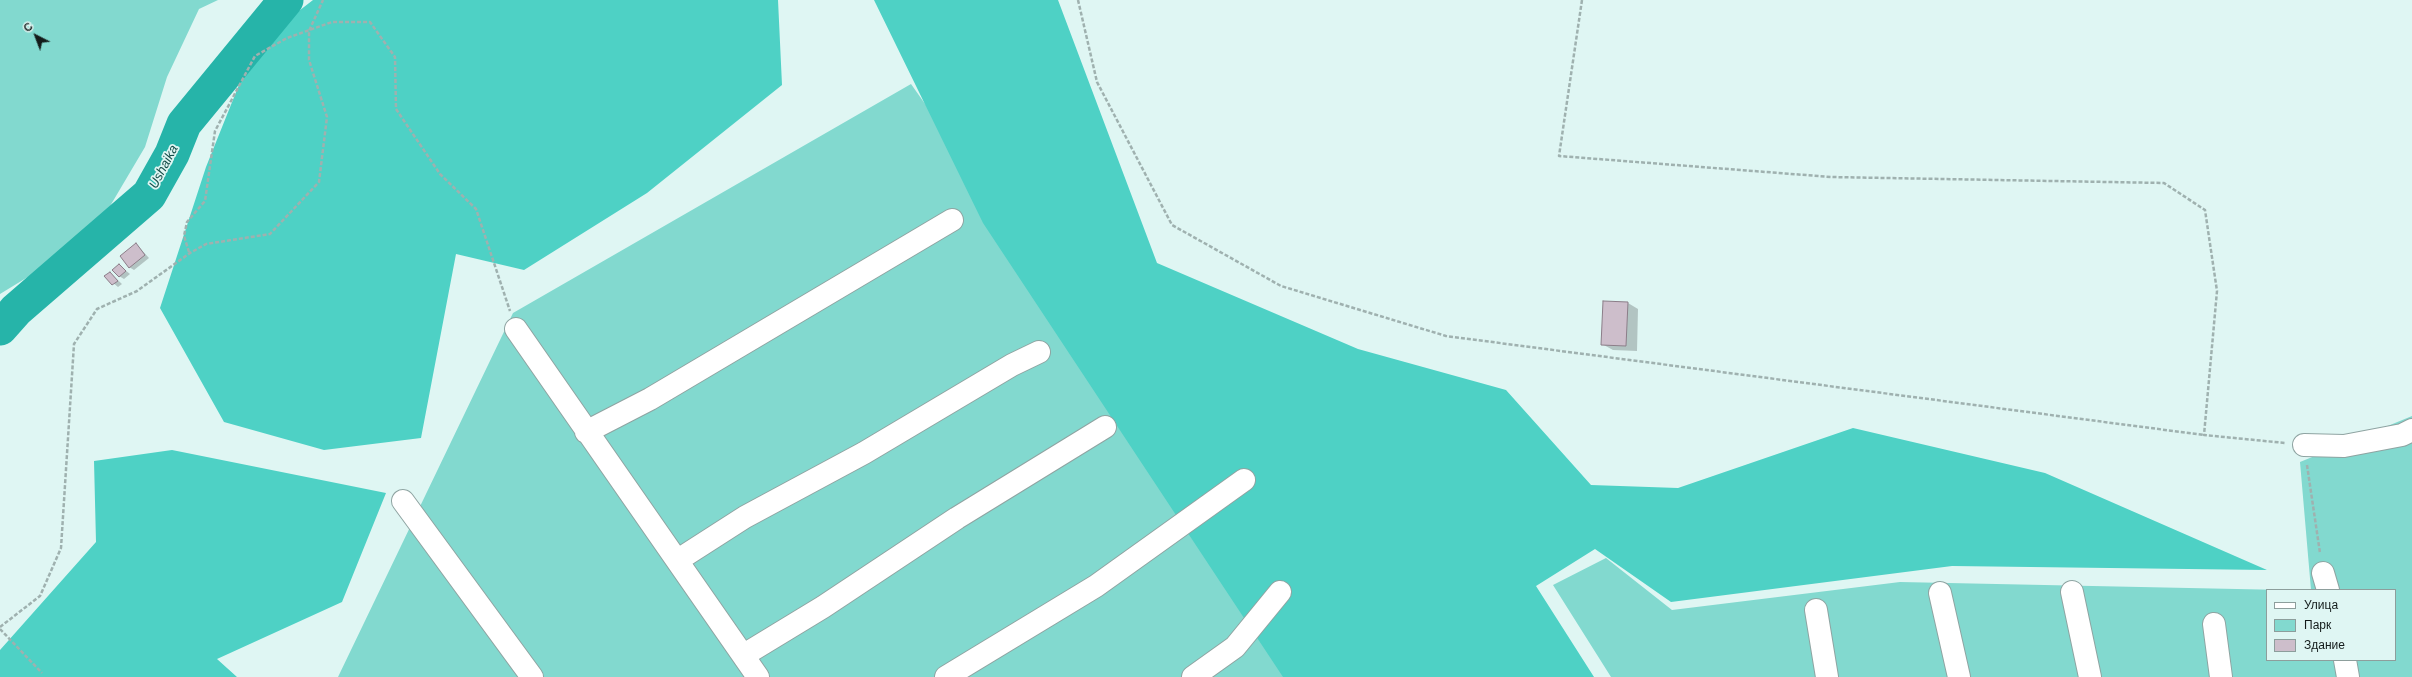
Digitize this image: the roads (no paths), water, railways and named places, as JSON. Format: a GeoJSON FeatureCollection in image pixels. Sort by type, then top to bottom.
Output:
{"type":"FeatureCollection","features":[{"type":"Feature","properties":{"kind":"street"},"geometry":{"type":"LineString","coordinates":[[586,432],[650,398],[952,220]]}},
{"type":"Feature","properties":{"kind":"street"},"geometry":{"type":"LineString","coordinates":[[516,329],[586,432],[678,560],[758,677]]}},
{"type":"Feature","properties":{"kind":"street"},"geometry":{"type":"LineString","coordinates":[[678,560],[744,518],[864,454],[1012,365],[1039,352]]}},
{"type":"Feature","properties":{"kind":"street"},"geometry":{"type":"LineString","coordinates":[[744,655],[823,607],[957,518],[1105,427]]}},
{"type":"Feature","properties":{"kind":"street"},"geometry":{"type":"LineString","coordinates":[[2304,445],[2344,446],[2402,435],[2412,430]]}},
{"type":"Feature","properties":{"kind":"street"},"geometry":{"type":"LineString","coordinates":[[946,677],[1096,586],[1244,480]]}},
{"type":"Feature","properties":{"kind":"street"},"geometry":{"type":"LineString","coordinates":[[403,500],[532,677]]}},
{"type":"Feature","properties":{"kind":"street"},"geometry":{"type":"LineString","coordinates":[[1193,677],[1235,647],[1280,592]]}},
{"type":"Feature","properties":{"kind":"street"},"geometry":{"type":"LineString","coordinates":[[2072,592],[2090,677]]}},
{"type":"Feature","properties":{"kind":"street"},"geometry":{"type":"LineString","coordinates":[[1940,593],[1959,677]]}},
{"type":"Feature","properties":{"kind":"street"},"geometry":{"type":"LineString","coordinates":[[1816,610],[1827,677]]}},
{"type":"Feature","properties":{"kind":"street"},"geometry":{"type":"LineString","coordinates":[[2214,624],[2221,677]]}},
{"type":"Feature","properties":{"kind":"street"},"geometry":{"type":"LineString","coordinates":[[2345,661],[2348,677]]}},
{"type":"Feature","properties":{"kind":"waterway","name":"Ushaika"},"geometry":{"type":"LineString","coordinates":[[0,328],[16,310],[149,195],[172,154],[184,124],[286,0]]}}]}
